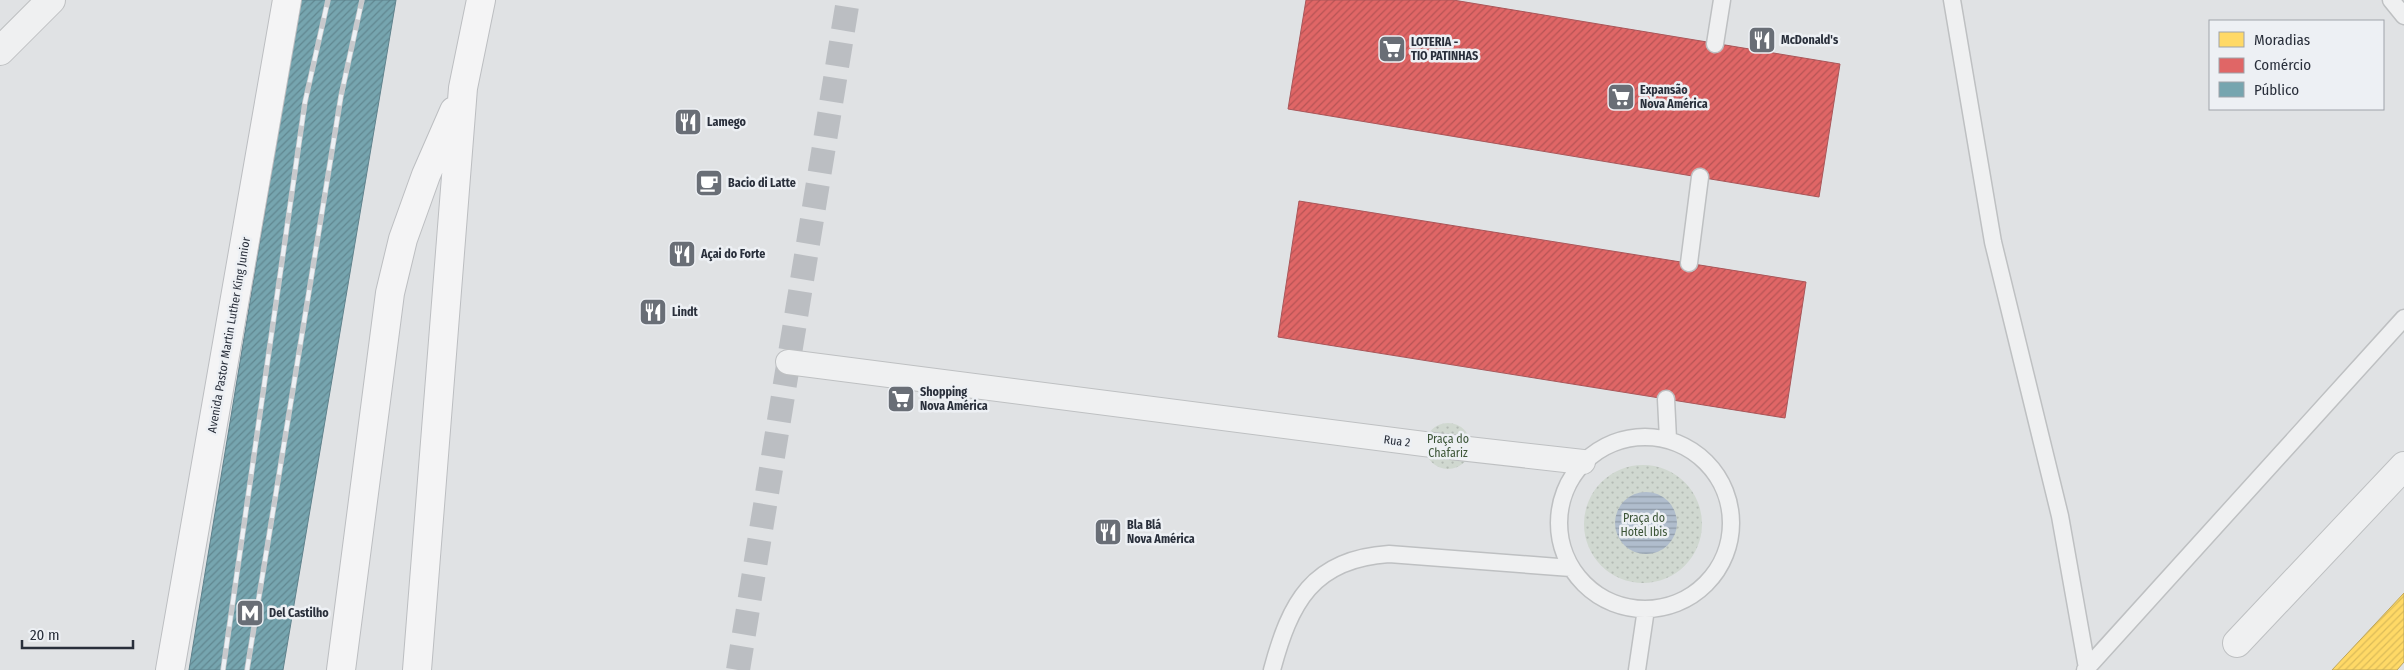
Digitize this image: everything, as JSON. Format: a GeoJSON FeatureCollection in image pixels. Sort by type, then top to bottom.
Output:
{"type":"FeatureCollection","features":[{"type":"Feature","properties":{"kind":"main road","name":"Avenida Pastor Martin Luther King Junior"},"geometry":{"type":"LineString","coordinates":[[170,670],[287,0]]}},
{"type":"Feature","properties":{"kind":"main road"},"geometry":{"type":"LineString","coordinates":[[417,670],[464,88],[481,0]]}},
{"type":"Feature","properties":{"kind":"main road"},"geometry":{"type":"LineString","coordinates":[[342,670],[390,293],[403,239],[426,175],[464,88]]}},
{"type":"Feature","properties":{"kind":"street"},"geometry":{"type":"LineString","coordinates":[[0,51],[51,0]]}},
{"type":"Feature","properties":{"kind":"street","name":"Rua 2"},"geometry":{"type":"LineString","coordinates":[[788,362],[1272,425],[1583,462]]}},
{"type":"Feature","properties":{"kind":"street"},"geometry":{"type":"LineString","coordinates":[[2237,643],[2404,466]]}},
{"type":"Feature","properties":{"kind":"lane"},"geometry":{"type":"LineString","coordinates":[[1715,44],[1722,0]]}},
{"type":"Feature","properties":{"kind":"lane"},"geometry":{"type":"LineString","coordinates":[[1952,0],[1993,242],[2060,516],[2086,669]]}},
{"type":"Feature","properties":{"kind":"lane"},"geometry":{"type":"LineString","coordinates":[[2391,0],[2404,16]]}},
{"type":"Feature","properties":{"kind":"lane"},"geometry":{"type":"LineString","coordinates":[[1689,263],[1700,178]]}},
{"type":"Feature","properties":{"kind":"lane"},"geometry":{"type":"LineString","coordinates":[[2086,669],[2404,318]]}},
{"type":"Feature","properties":{"kind":"lane"},"geometry":{"type":"LineString","coordinates":[[1666,399],[1668,440]]}},
{"type":"Feature","properties":{"kind":"lane"},"geometry":{"type":"LineString","coordinates":[[1641,436],[1668,440],[1688,448],[1704,460],[1717,476],[1727,499],[1731,524],[1728,544],[1721,563],[1712,576],[1693,594],[1678,602],[1646,609],[1626,607],[1593,592],[1571,568],[1563,550],[1559,531],[1559,512],[1571,477],[1583,462],[1603,447],[1622,439],[1641,436]]}},
{"type":"Feature","properties":{"kind":"lane"},"geometry":{"type":"LineString","coordinates":[[1272,670],[1280,641],[1298,601],[1312,583],[1348,562],[1367,556],[1389,554],[1571,568]]}},
{"type":"Feature","properties":{"kind":"lane"},"geometry":{"type":"LineString","coordinates":[[1637,670],[1646,609]]}},
{"type":"Feature","properties":{"kind":"green space","name":"Praça do Chafariz"},"geometry":{"type":"Polygon","coordinates":[[[1453,423],[1465,429],[1470,437],[1470,455],[1465,463],[1457,468],[1443,469],[1431,463],[1426,455],[1425,441],[1431,429],[1439,424],[1453,423]]]}},
{"type":"Feature","properties":{"kind":"green space","name":"Praça do Hotel Ibis"},"geometry":{"type":"Polygon","coordinates":[[[1643,465],[1665,470],[1676,475],[1692,491],[1697,502],[1702,524],[1697,546],[1692,557],[1676,573],[1665,578],[1643,583],[1621,578],[1610,573],[1594,557],[1589,546],[1584,524],[1589,502],[1594,491],[1610,475],[1621,470],[1643,465]]]}},
{"type":"Feature","properties":{"kind":"water"},"geometry":{"type":"Polygon","coordinates":[[[1646,492],[1658,494],[1668,501],[1675,511],[1677,523],[1675,535],[1668,545],[1658,552],[1646,554],[1634,552],[1624,545],[1617,535],[1615,523],[1617,511],[1624,501],[1634,494],[1646,492]]]}},
{"type":"Feature","properties":{"kind":"building: Moradias"},"geometry":{"type":"Polygon","coordinates":[[[2404,593],[2404,662],[2397,670],[2332,670],[2404,593]]]}},
{"type":"Feature","properties":{"kind":"building: Comércio"},"geometry":{"type":"Polygon","coordinates":[[[1306,0],[1453,0],[1840,64],[1819,197],[1288,109],[1306,0]]]}},
{"type":"Feature","properties":{"kind":"building: Comércio"},"geometry":{"type":"Polygon","coordinates":[[[1299,201],[1806,282],[1785,418],[1278,337],[1299,201]]]}},
{"type":"Feature","properties":{"kind":"building: Público"},"geometry":{"type":"Polygon","coordinates":[[[300,0],[396,0],[283,670],[189,670],[300,0]]]}},
{"type":"Feature","properties":{"kind":"tunnel"},"geometry":{"type":"LineString","coordinates":[[738,670],[848,0]]}},
{"type":"Feature","properties":{"kind":"railway"},"geometry":{"type":"LineString","coordinates":[[223,670],[305,102],[328,0]]}},
{"type":"Feature","properties":{"kind":"railway"},"geometry":{"type":"LineString","coordinates":[[247,670],[341,96],[362,0]]}},
{"type":"Feature","properties":{"kind":"place","name":"McDonald's"},"geometry":{"type":"Point","coordinates":[1762,40]}},
{"type":"Feature","properties":{"kind":"place","name":"LOTERIA - TIO PATINHAS"},"geometry":{"type":"Point","coordinates":[1392,49]}},
{"type":"Feature","properties":{"kind":"place","name":"Expansão Nova América"},"geometry":{"type":"Point","coordinates":[1621,97]}},
{"type":"Feature","properties":{"kind":"place","name":"Lamego"},"geometry":{"type":"Point","coordinates":[688,122]}},
{"type":"Feature","properties":{"kind":"place","name":"Bacio di Latte"},"geometry":{"type":"Point","coordinates":[709,183]}},
{"type":"Feature","properties":{"kind":"place","name":"Açai do Forte"},"geometry":{"type":"Point","coordinates":[682,254]}},
{"type":"Feature","properties":{"kind":"place","name":"Lindt"},"geometry":{"type":"Point","coordinates":[653,312]}},
{"type":"Feature","properties":{"kind":"place","name":"Shopping Nova América"},"geometry":{"type":"Point","coordinates":[901,399]}},
{"type":"Feature","properties":{"kind":"place","name":"Bla Blá Nova América"},"geometry":{"type":"Point","coordinates":[1108,532]}},
{"type":"Feature","properties":{"kind":"place","name":"Del Castilho"},"geometry":{"type":"Point","coordinates":[250,613]}}]}
